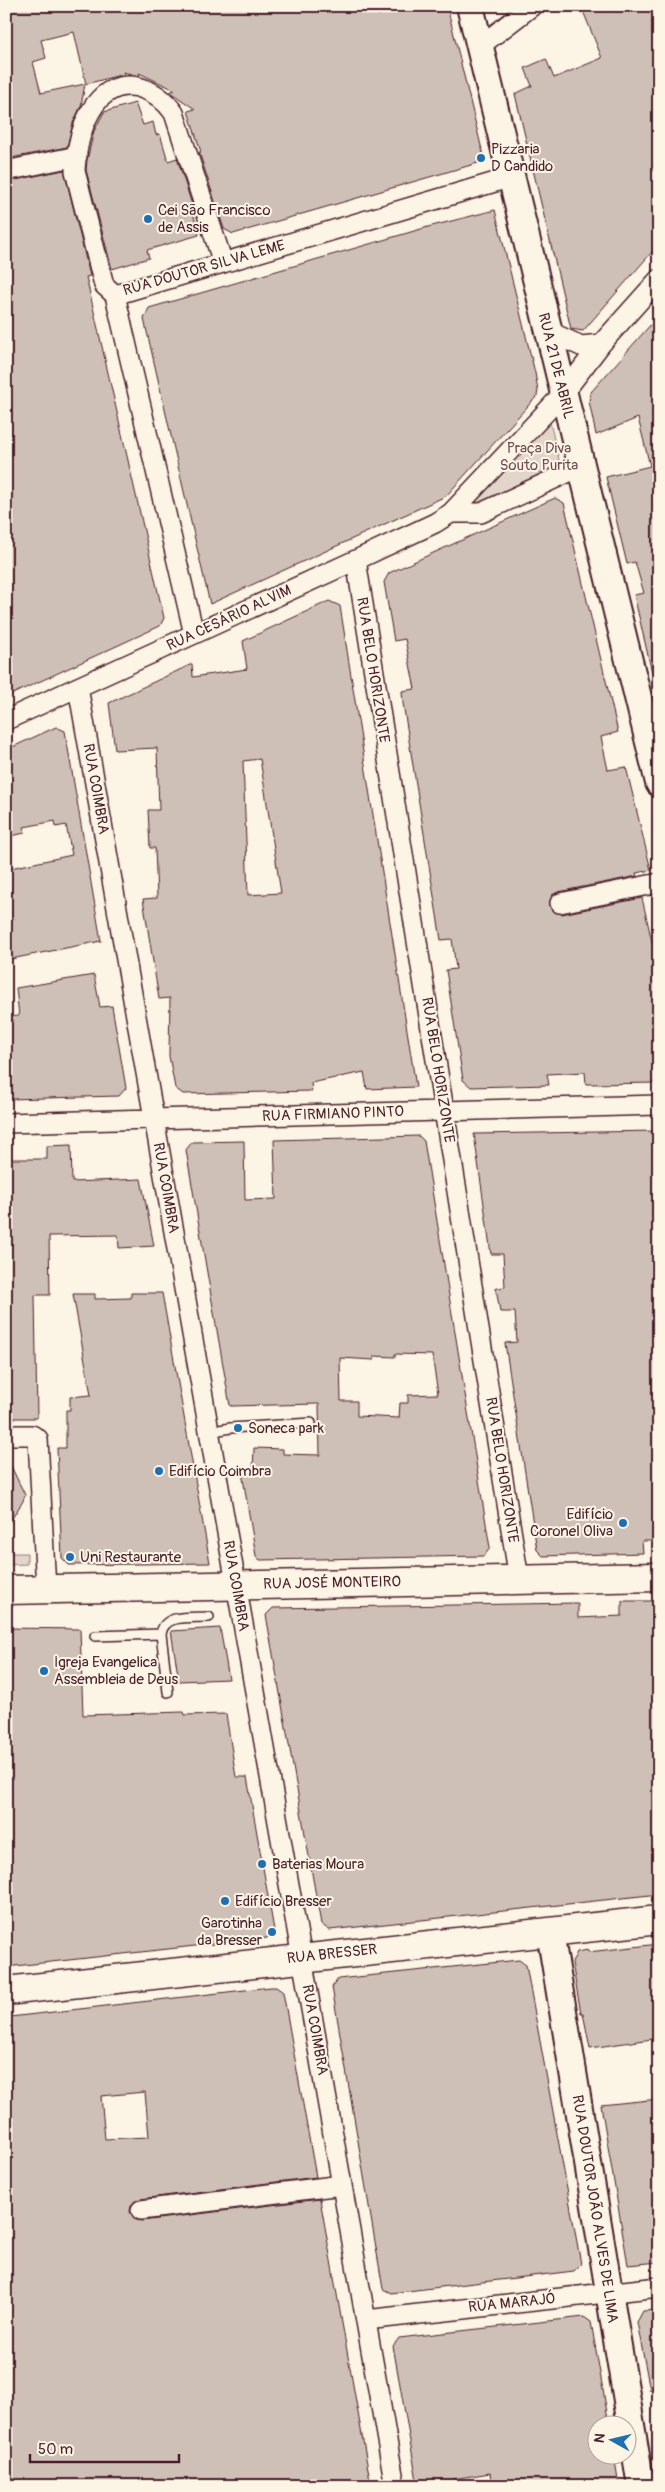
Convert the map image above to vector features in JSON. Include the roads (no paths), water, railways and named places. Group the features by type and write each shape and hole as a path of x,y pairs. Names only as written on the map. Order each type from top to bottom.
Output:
{"main road":[{"name":"RUA JOSÉ MONTEIRO","path":"6,1590 659,1577"},
{"name":"RUA BRESSER","path":"6,1991 659,1920"}],"street":[{"name":"RUA 21 DE ABRIL","path":"470,6 562,394 582,466 659,783"},
{"path":"480,46 532,6"},
{"path":"115,295 104,285 75,171 84,126 97,100 109,90 132,86 149,90 168,104 174,113 223,263"},
{"path":"6,171 77,156"},
{"name":"RUA DOUTOR SILVA LEME","path":"194,634 115,295 512,177"},
{"name":"RUA CESÁRIO ALVIM","path":"6,720 356,560 451,514 562,394 601,344 659,279"},
{"path":"548,331 564,340 581,346 601,344"},
{"name":"RUA CESÁRIO ALVIM","path":"451,514 481,513 582,466"},
{"name":"RUA BELO HORIZONTE","path":"356,560 520,1579"},
{"name":"RUA COIMBRA","path":"78,687 395,2486"},
{"path":"560,903 659,883"},
{"name":"RUA FIRMIANO PINTO","path":"6,1122 659,1105"},
{"path":"6,1435 32,1435 38,1438 46,1589"},
{"name":"RUA DOUTOR JOÃO ALVES DE LIMA","path":"550,1932 641,2486"},
{"path":"140,2210 342,2184"},
{"name":"RUA MARAJÓ","path":"366,2320 659,2287"}],"lane":[{"path":"209,1432 311,1423"},
{"path":"168,1692 161,1634 162,1626 169,1620 208,1617"},
{"path":"94,1636 161,1634"}],"place":[{"name":"Pizzaria D Candido","path":"481,158"},
{"name":"Cei São Francisco de Assis","path":"148,219"},
{"name":"Soneca park","path":"238,1428"},
{"name":"Edifício Coimbra","path":"159,1471"},
{"name":"Edifício Coronel Oliva","path":"623,1523"},
{"name":"Uni Restaurante","path":"70,1557"},
{"name":"Igreja Evangelica Assembleia de Deus","path":"44,1671"},
{"name":"Baterias Moura","path":"262,1864"},
{"name":"Edifício Bresser","path":"225,1901"},
{"name":"Garotinha da Bresser","path":"272,1932"}],"park label":[{"name":"Praça Diva Souto Purita","path":"539,456"}]}
